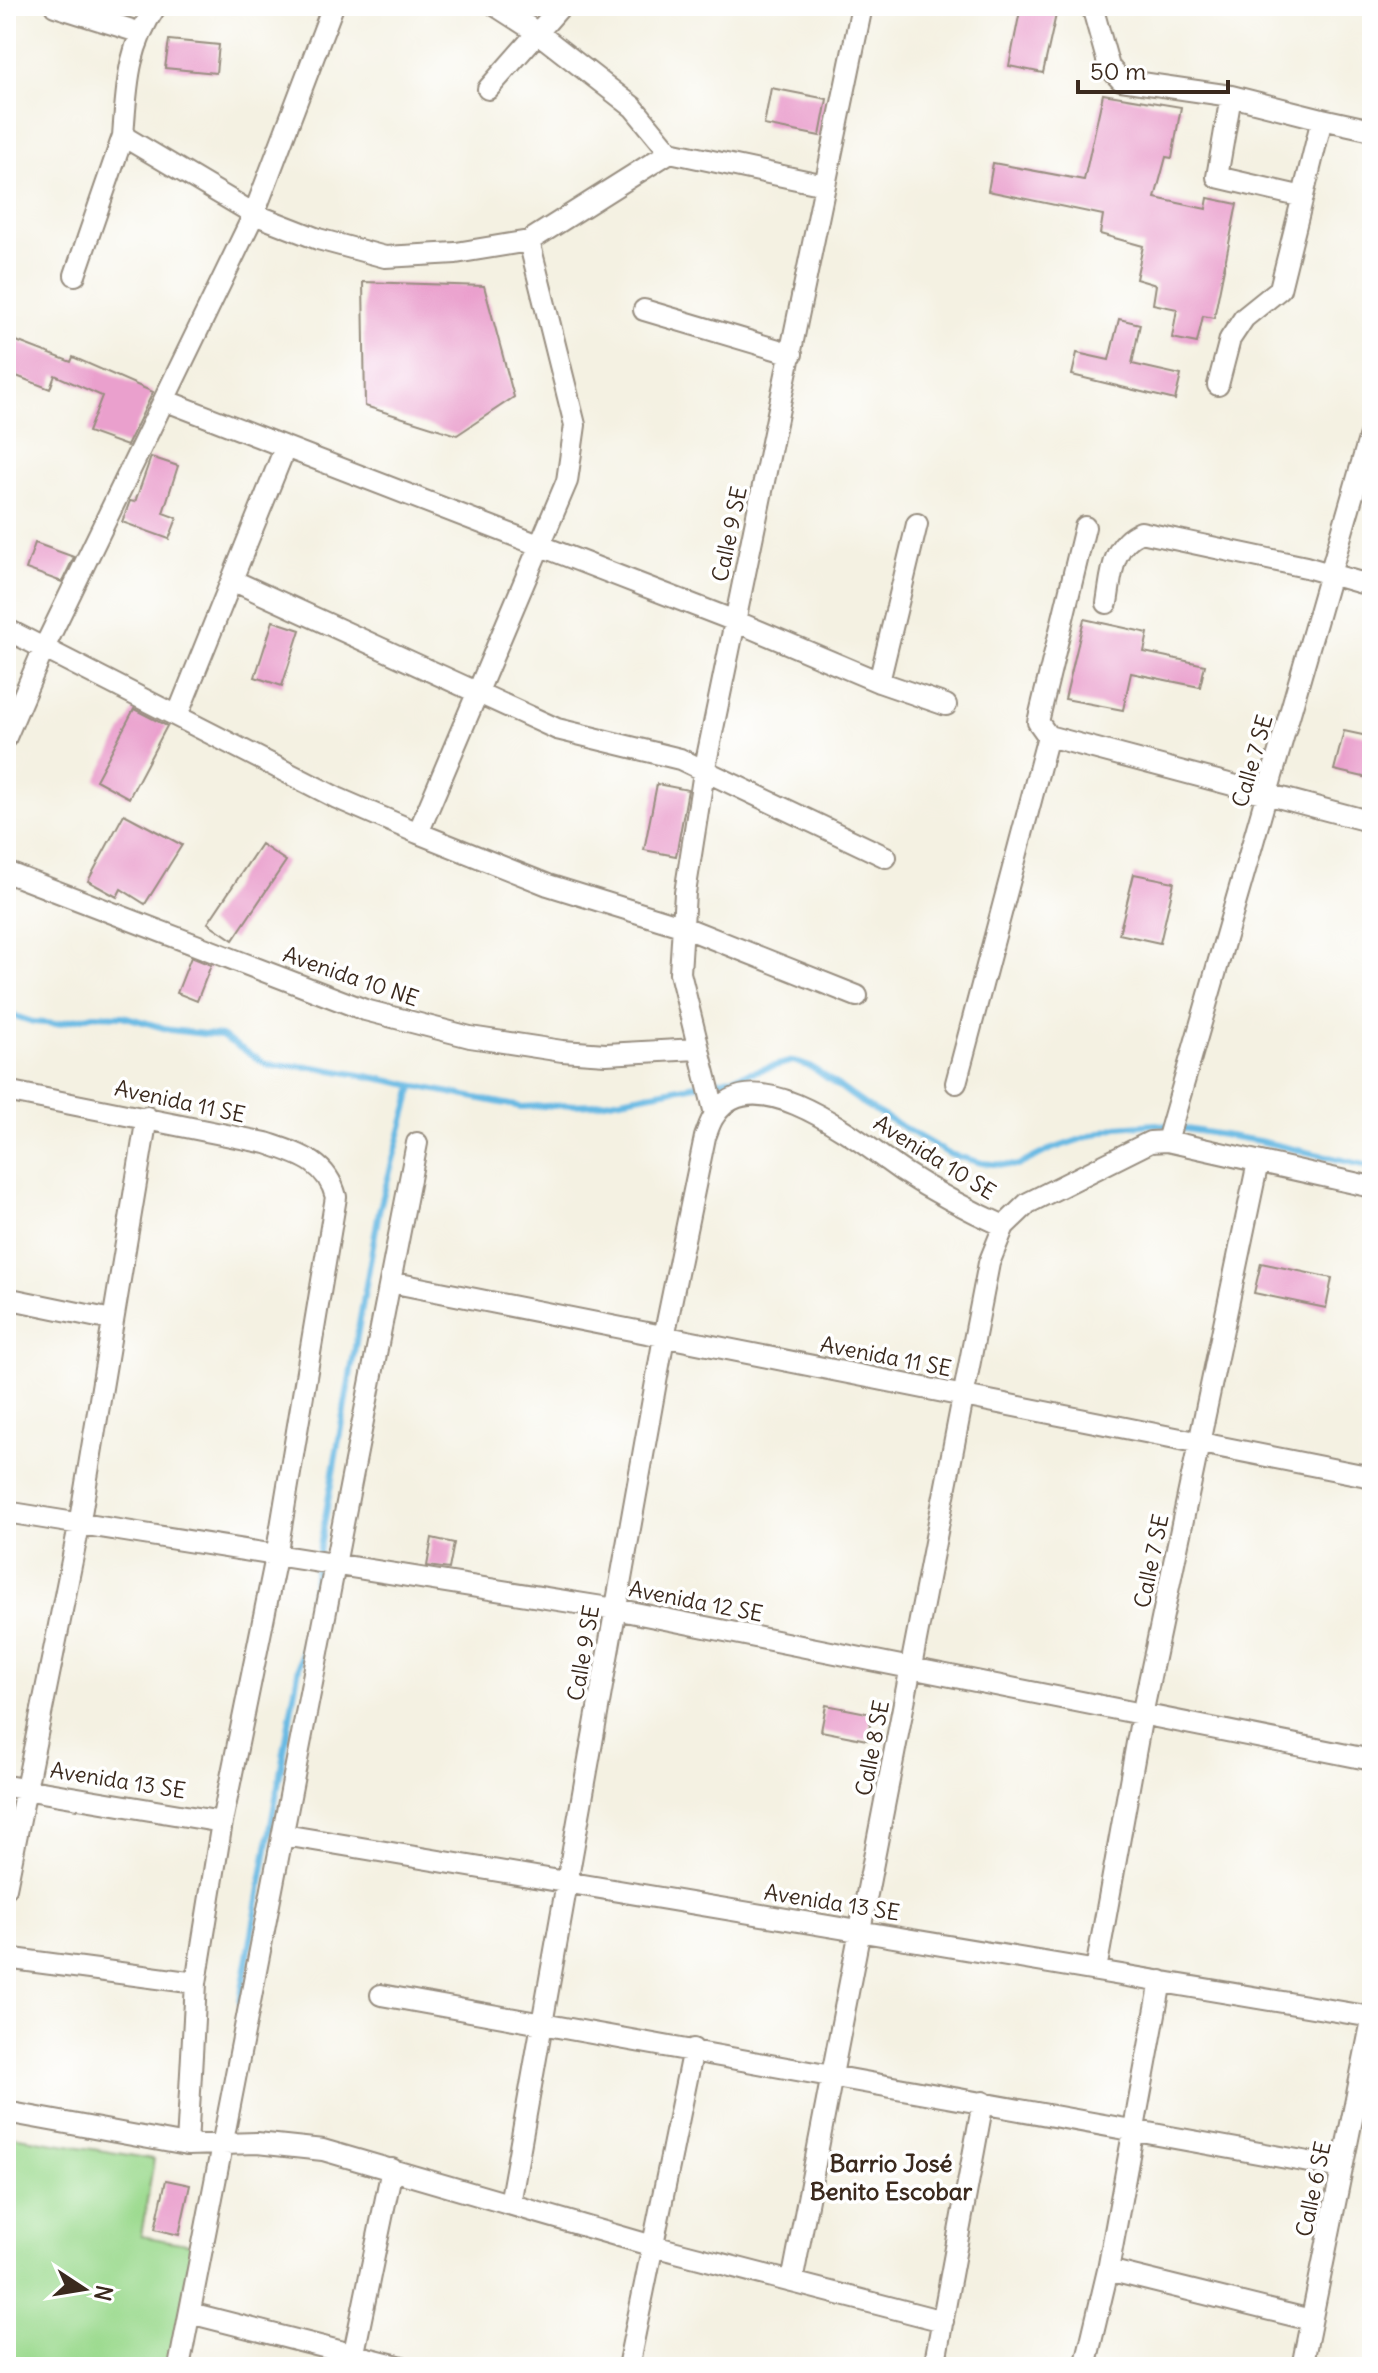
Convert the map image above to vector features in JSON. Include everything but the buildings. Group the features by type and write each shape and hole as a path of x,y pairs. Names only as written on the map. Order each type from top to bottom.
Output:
{"street":[{"path":"55,6 138,32"},
{"path":"75,275 123,136 129,64 138,32 156,6"},
{"path":"6,737 44,648 254,214 333,6"},
{"path":"496,6 538,33 633,107 670,152 825,185"},
{"path":"488,89 561,6"},
{"name":"Calle 9 SE","path":"510,2204 664,1337 713,1106 680,973 681,926 704,772 862,6"},
{"path":"1092,6 1109,67 1121,80 1231,96 1372,130"},
{"path":"1231,96 1217,177 1303,197"},
{"path":"1218,385 1230,339 1244,318 1280,289 1322,119"},
{"path":"123,136 254,214 318,239 385,257 456,253 529,241 670,152"},
{"path":"418,833 567,481 575,425 529,241"},
{"path":"644,310 792,354"},
{"path":"164,400 735,621 879,682 946,705"},
{"name":"Calle 7 SE","path":"1169,1135 1372,428"},
{"path":"177,716 285,448"},
{"path":"879,682 917,524"},
{"path":"1085,527 1038,722 1048,736 1372,822"},
{"path":"1107,603 1116,553 1125,539 1141,532 1372,586"},
{"path":"232,580 557,729 680,759 886,857"},
{"path":"6,629 337,798 418,833 548,885 681,926 857,996"},
{"path":"956,1083 1048,736"},
{"name":"Avenida 10 NE","path":"6,872 350,1005 395,1018 470,1037 562,1051 606,1054 697,1049"},
{"name":"Avenida 11 SE","path":"6,1091 266,1143 306,1158 325,1170 332,1182 334,1217 276,1557"},
{"name":"Avenida 10 SE","path":"713,1106 749,1097 773,1097 800,1105 851,1133 902,1171 961,1207 1004,1226 1028,1203 1085,1172 1169,1135"},
{"path":"6,1888 16,1788 79,1526 147,1117"},
{"path":"1169,1135 1258,1162 1372,1187"},
{"path":"179,2367 284,1835 331,1564 417,1143"},
{"name":"Calle 7 SE","path":"1096,1970 1142,1715 1258,1162"},
{"name":"Calle 8 SE","path":"792,2282 989,1263 1004,1226"},
{"name":"Avenida 11 SE","path":"390,1282 1372,1477"},
{"path":"6,1298 112,1320"},
{"name":"Avenida 12 SE","path":"6,1512 615,1609 1372,1760"},
{"path":"187,2145 196,1983 222,1822 276,1557"},
{"name":"Avenida 13 SE","path":"16,1788 222,1822"},
{"name":"Avenida 13 SE","path":"284,1835 1372,2018"},
{"path":"6,1958 196,1983"},
{"path":"1085,2367 1108,2270 1161,1981"},
{"path":"381,1995 1342,2168"},
{"name":"Calle 6 SE","path":"1302,2367 1372,2018"},
{"path":"628,2367 693,2049"},
{"path":"934,2367 983,2102"},
{"path":"6,2112 187,2145 224,2142 323,2150 653,2246 943,2321"},
{"path":"352,2362 392,2169"},
{"path":"1108,2270 1311,2320"},
{"path":"190,2313 352,2362 402,2367"}],"green space":[{"path":"6,2135 154,2159 141,2236 192,2245 171,2367 6,2367"}],"waterway":[{"path":"6,1013 33,1022 56,1024 94,1015 123,1016 171,1030 221,1036 268,1065 314,1067 521,1107 594,1104 723,1080 793,1061 813,1068 865,1105 949,1154 982,1163 1017,1166 1049,1150 1117,1127 1156,1124 1259,1141 1372,1167"},
{"path":"240,2002 379,1211 413,1087"}],"district":[{"name":"Barrio José Benito Escobar","path":"891,2177"}]}
